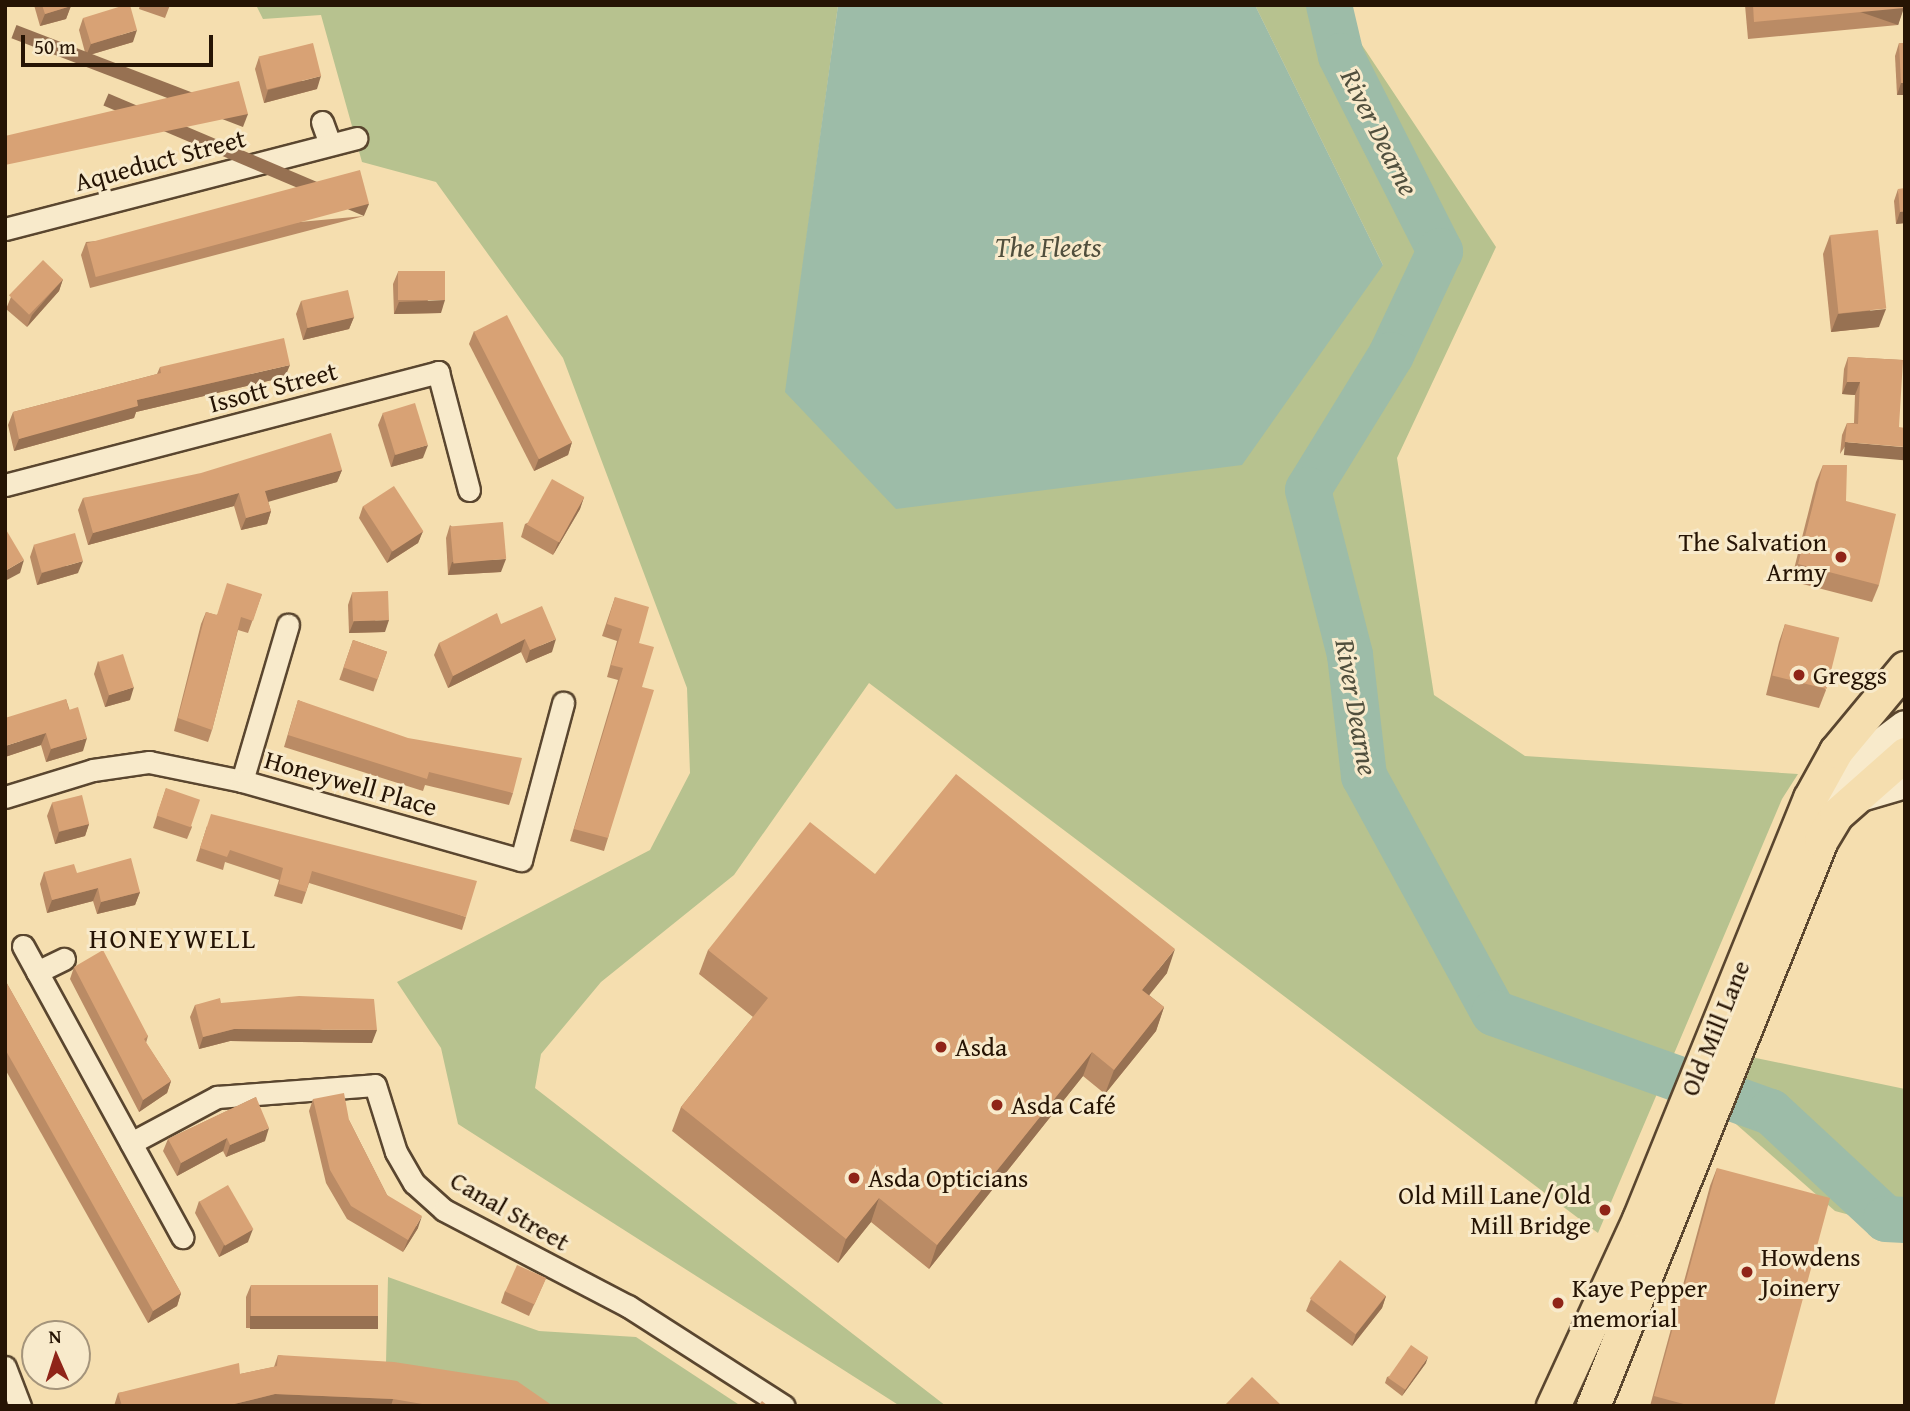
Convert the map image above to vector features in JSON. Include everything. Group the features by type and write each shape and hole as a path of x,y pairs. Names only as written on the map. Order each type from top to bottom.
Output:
{"main road":[{"name":"Old Mill Lane","path":"1593,1406 1810,797 1836,751 1905,668"},
{"name":"Old Mill Lane","path":"1718,1052 1821,840 1854,798 1905,754"},
{"name":"Old Mill Lane","path":"1553,1406 1699,1103"}],"street":[{"path":"322,122 330,144"},
{"name":"Aqueduct Street","path":"5,229 356,138"},
{"name":"Issott Street","path":"5,485 438,372 469,490"},
{"path":"242,781 288,625"},
{"name":"Honeywell Place","path":"5,797 93,769 149,762 242,781 521,860 563,703"},
{"path":"1810,797 1905,726"},
{"path":"1854,798 1905,782"},
{"path":"23,946 182,1237"},
{"path":"37,972 64,959"},
{"name":"Canal Street","path":"131,1143 217,1097 375,1085 396,1152 414,1183 444,1210 628,1306 784,1406"},
{"path":"5,1367 20,1406"}],"green space":[{"path":"256,5 838,5 786,392 1383,265 1255,5 1353,5 1352,30 1496,247 1397,458 1434,695 1525,756 1798,774 1782,799 1598,1233 869,683 734,875 601,982 541,1054 535,1088 946,1406 900,1406 458,1124 441,1048 397,982 650,850 690,773 687,688 563,358 436,182 362,162 321,15 263,19"},
{"path":"1751,1057 1905,1089 1905,1230 1835,1211 1728,1117"},
{"path":"388,1277 539,1331 636,1337 741,1406 552,1406 386,1363"}],"water":[{"name":"The Fleets","path":"838,5 1255,5 1383,265 1242,465 896,509 785,392"}],"building":[{"path":"42,5 71,5 71,6 45,14"},
{"path":"130,5 137,30 91,44 83,18"},
{"path":"1753,5 1904,5 1904,8 1754,22"},
{"path":"313,43 321,76 267,90 259,57"},
{"path":"1899,43 1905,43 1905,83 1901,83"},
{"path":"239,81 248,114 5,165 5,136"},
{"path":"360,170 369,204 96,277 87,243"},
{"path":"1905,188 1905,211 1900,212 1898,189"},
{"path":"1878,230 1886,309 1839,314 1830,235"},
{"path":"43,260 63,279 29,315 9,295"},
{"path":"398,271 445,271 445,300 398,300"},
{"path":"348,290 354,317 308,328 301,301"},
{"path":"507,315 572,442 539,459 474,332"},
{"path":"284,338 290,365 137,400 138,406 19,439 13,412 161,373 160,367"},
{"path":"1848,357 1903,360 1899,427 1905,428 1905,447 1845,442 1847,423 1858,424 1860,382 1847,382"},
{"path":"415,403 428,445 395,455 382,413"},
{"path":"331,433 342,470 265,491 271,511 246,518 239,493 93,533 83,498 201,473"},
{"name":"The Salvation Army","path":"1823,465 1847,465 1846,501 1896,514 1879,585 1798,564"},
{"path":"552,479 584,497 559,542 527,524"},
{"path":"394,486 423,531 392,551 363,506"},
{"path":"503,522 506,559 453,563 450,527"},
{"path":"5,528 24,560 5,571"},
{"path":"75,533 83,561 42,573 34,545"},
{"path":"227,583 262,594 253,621 241,617 212,730 178,718 206,612 217,615"},
{"path":"388,591 389,620 353,621 352,592"},
{"path":"615,597 649,607 639,643 654,647 642,687 654,690 608,838 574,829 623,668 611,665 622,629 607,624"},
{"path":"542,606 556,639 530,650 525,639 453,676 439,643 497,613 501,624"},
{"name":"Greggs","path":"1785,624 1839,638 1827,689 1772,675"},
{"path":"353,640 387,652 378,679 344,667"},
{"path":"123,654 134,687 109,695 98,662"},
{"path":"66,699 69,710 78,707 87,738 51,749 46,733 5,746 5,718"},
{"path":"298,700 408,738 522,758 513,793 429,772 427,779 288,735"},
{"name":"Asda","path":"956,774 1175,949 1142,990 1164,1007 1114,1070 1092,1052 937,1245 879,1198 846,1239 681,1107 768,998 708,950 810,822 875,874"},
{"path":"166,788 200,800 191,827 157,815"},
{"path":"82,795 89,824 59,832 52,802"},
{"path":"211,814 477,881 466,917 312,871 306,892 279,884 283,868 230,850 227,857 200,848"},
{"path":"131,858 140,892 101,902 98,888 52,900 44,872 74,864 77,873"},
{"path":"103,950 148,1036 144,1039 171,1081 143,1100 74,967"},
{"path":"5,980 181,1293 153,1311 5,1049"},
{"path":"299,996 374,999 377,1030 234,1029 203,1037 195,1005 220,998 221,1003"},
{"path":"344,1093 349,1120 387,1195 422,1216 408,1240 351,1206 330,1170 313,1099"},
{"path":"256,1097 269,1128 230,1145 227,1138 181,1163 168,1139"},
{"path":"1717,1168 1830,1198 1774,1406 1691,1406 1654,1396"},
{"path":"228,1185 254,1229 225,1246 199,1202"},
{"path":"1340,1260 1386,1296 1356,1334 1310,1299"},
{"path":"517,1265 546,1278 534,1305 505,1291"},
{"path":"251,1285 378,1285 378,1316 251,1316"},
{"path":"1411,1345 1428,1357 1405,1390 1388,1378"},
{"path":"278,1355 394,1362 517,1381 553,1406 434,1406 393,1399 275,1394 226,1406 122,1406 118,1393 239,1363 240,1374 277,1366"},
{"path":"1252,1377 1282,1406 1224,1406"}],"waterway":[{"name":"River Dearne","path":"1329,5 1341,56 1440,251 1391,355 1308,490 1350,655 1364,776 1494,1013 1771,1112 1886,1219 1905,1220"}],"place":[{"name":"The Salvation Army","path":"1841,557"},
{"name":"Greggs","path":"1799,675"},
{"name":"Asda","path":"941,1047"},
{"name":"Asda Café","path":"997,1105"},
{"name":"Asda Opticians","path":"854,1178"},
{"name":"Old Mill Lane/Old Mill Bridge","path":"1605,1210"},
{"name":"Howdens Joinery","path":"1747,1272"},
{"name":"Kaye Pepper memorial","path":"1558,1303"}],"district":[{"name":"HONEYWELL","path":"173,938"}]}
